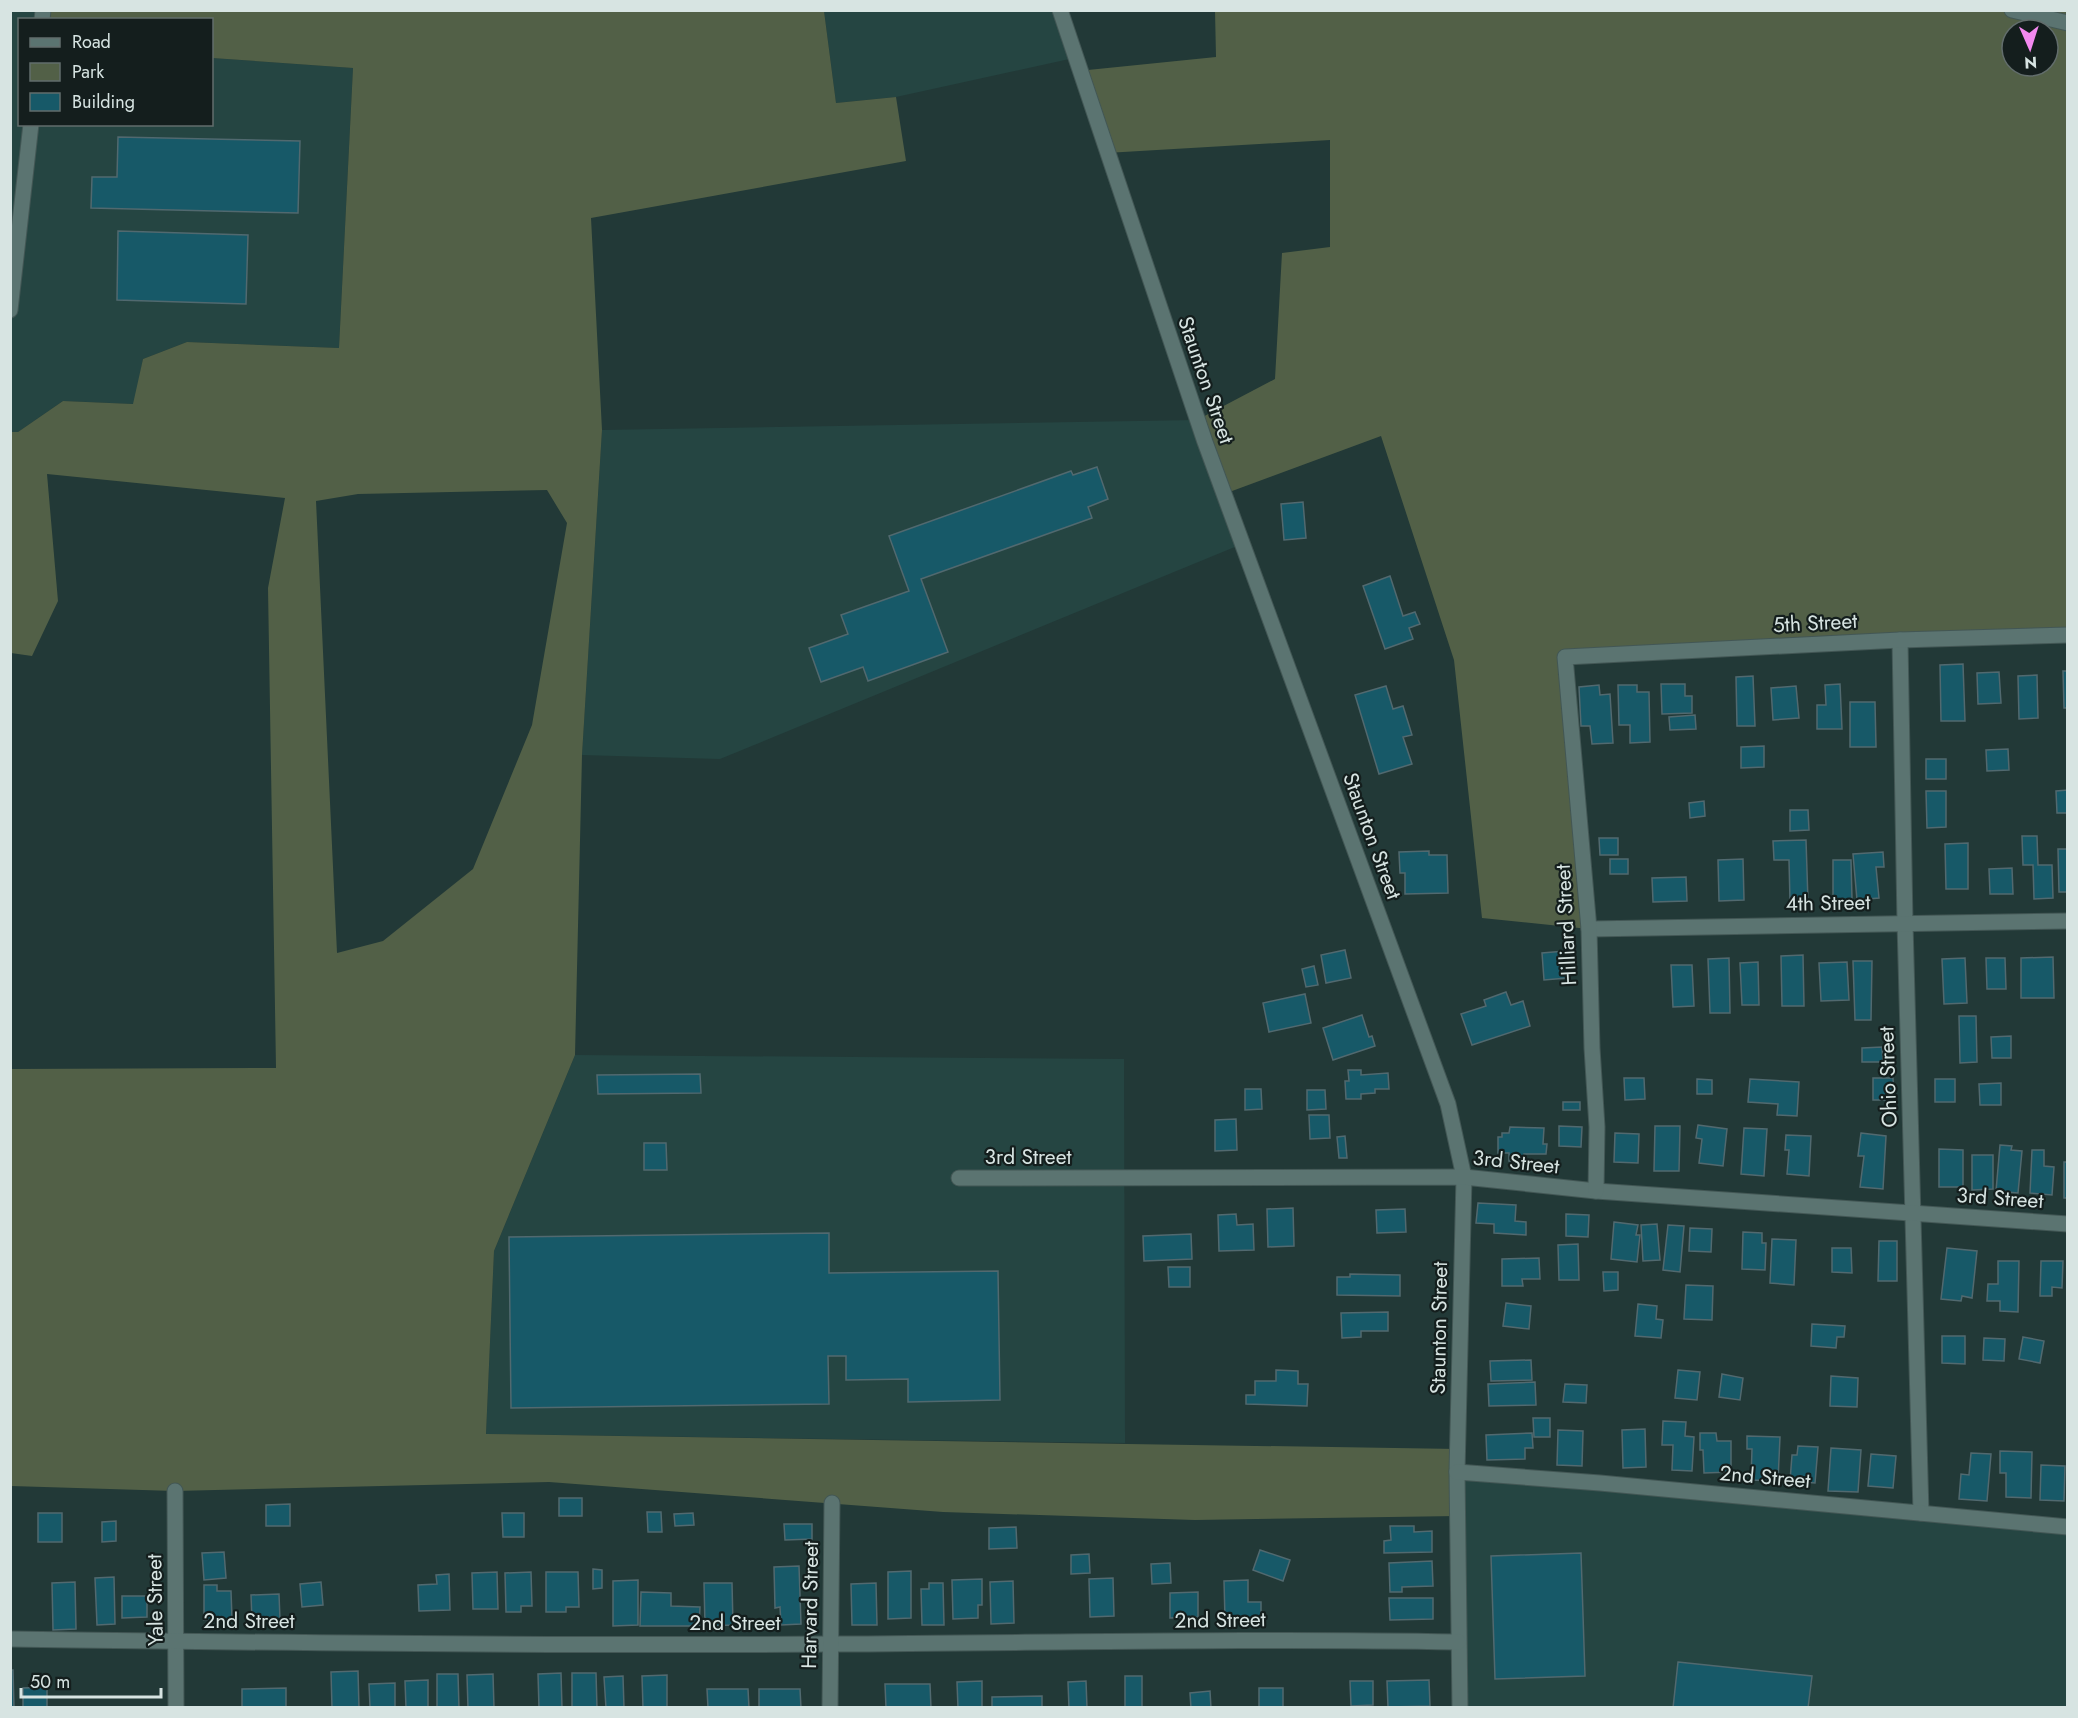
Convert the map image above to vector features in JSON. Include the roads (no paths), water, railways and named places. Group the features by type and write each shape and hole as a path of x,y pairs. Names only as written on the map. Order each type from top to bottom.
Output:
{"street":[{"name":"Staunton Street","path":"1060,10 1204,442 1448,1104 1464,1177 1457,1472 1460,1707"},
{"path":"2012,10 2067,23"},
{"path":"10,310 30,126"},
{"name":"5th Street","path":"1565,657 1900,640 2067,635"},
{"name":"Ohio Street","path":"1900,640 1905,923 1921,1513"},
{"name":"Hilliard Street","path":"1565,657 1589,929 1592,1048 1597,1126 1596,1191"},
{"name":"4th Street","path":"1589,929 2067,921"},
{"name":"3rd Street","path":"959,1178 1464,1177 1596,1191 2067,1224"},
{"name":"2nd Street","path":"1457,1472 1600,1483 2067,1527"},
{"name":"Yale Street","path":"175,1491 176,1707"},
{"name":"Harvard Street","path":"830,1707 832,1503"},
{"name":"2nd Street","path":"10,1639 830,1644 1323,1640 1458,1642"}]}
